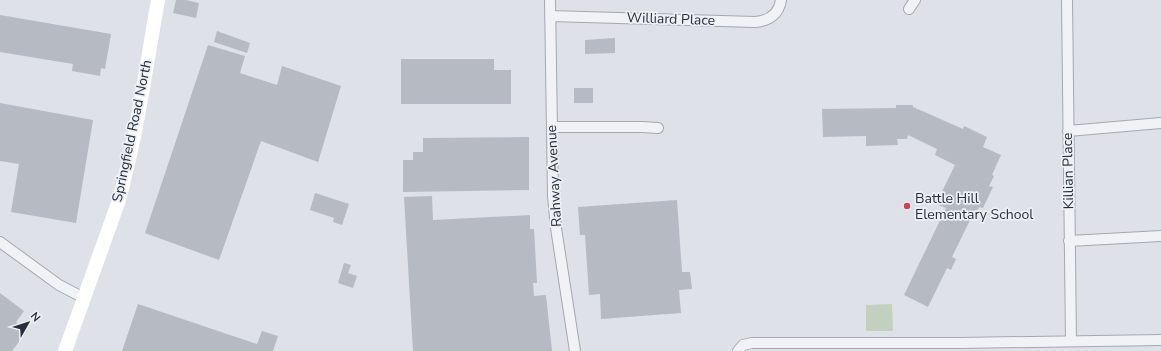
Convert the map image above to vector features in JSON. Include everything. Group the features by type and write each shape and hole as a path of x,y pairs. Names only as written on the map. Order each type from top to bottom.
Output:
{"street":[{"name":"Springfield Road North","path":"64,351 118,203 125,177 137,122 158,0"},
{"name":"Rahway Avenue","path":"550,0 553,196 556,228 575,351"},
{"name":"Williard Place","path":"550,16 755,22 763,21 775,14 781,0"},
{"path":"909,9 915,0"},
{"name":"Killian Place","path":"1067,0 1071,341"},
{"path":"1068,131 1161,123"},
{"path":"552,128 658,128"},
{"path":"1069,241 1161,236"},
{"path":"0,242 59,284 84,298"},
{"path":"738,351 743,345 752,343 849,347 959,347 1071,341 1161,340"}],"green space":[{"path":"892,304 893,331 866,331 866,305"}],"building":[{"path":"176,0 186,0 199,3 196,18 173,13"},
{"path":"0,15 111,34 105,69 101,68 100,76 72,71 73,64 0,52"},
{"path":"217,31 250,43 247,53 214,42"},
{"path":"615,38 615,53 585,54 585,40"},
{"path":"208,45 245,56 240,73 277,85 282,66 341,86 318,162 261,141 219,260 145,233"},
{"path":"401,59 494,59 494,70 511,70 511,104 401,104"},
{"path":"574,88 593,88 593,103 574,103"},
{"path":"0,103 93,120 76,223 11,212 19,164 0,161"},
{"path":"896,105 913,105 913,107 963,129 964,126 987,137 983,147 1001,155 989,186 993,187 983,208 979,207 974,217 972,216 952,257 956,259 951,270 947,268 928,307 904,295 946,208 936,204 955,165 935,155 937,149 908,135 907,139 897,139 898,145 866,146 866,136 823,137 822,109 896,108"},
{"path":"529,137 529,190 403,192 403,160 413,160 413,152 423,152 423,138"},
{"path":"315,193 349,204 342,225 333,222 334,218 310,210"},
{"path":"432,196 433,220 530,215 530,229 534,229 537,283 533,283 534,296 546,295 552,351 413,351 404,197"},
{"path":"677,200 682,272 690,272 692,289 679,290 681,313 601,319 600,294 589,295 585,235 580,235 578,207"},
{"path":"344,263 351,265 348,273 357,276 353,288 338,283"},
{"path":"0,293 24,311 16,322 27,331 12,351 0,351"},
{"path":"138,304 257,344 262,331 278,336 273,351 122,351"}],"place":[{"name":"Battle Hill Elementary School","path":"907,206"}]}
